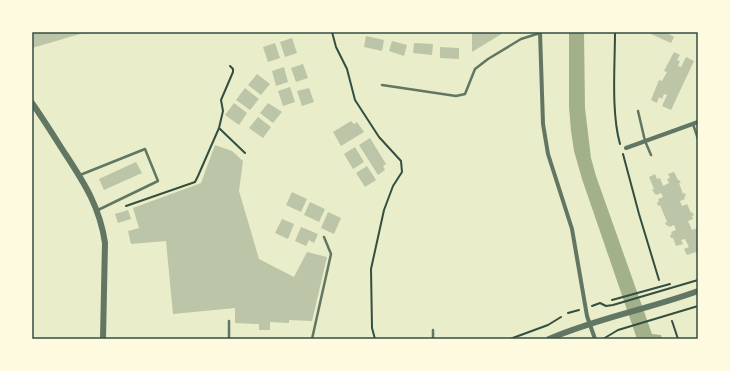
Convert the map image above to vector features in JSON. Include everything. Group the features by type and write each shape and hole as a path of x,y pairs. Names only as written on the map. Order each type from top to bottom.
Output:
{"street":[{"path":"540,33 543,124 548,154 572,229 585,308 595,339"},
{"path":"32,103 79,175 98,210 105,243 103,339"},
{"path":"626,148 698,122"},
{"path":"549,339 613,316 697,293"}],"lane":[{"path":"382,85 456,96 465,94 475,69 488,59 521,39 540,33"},
{"path":"638,111 645,141 651,155"},
{"path":"692,124 698,139"},
{"path":"79,175 145,149 158,180 98,210"},
{"path":"312,339 332,254 324,237"},
{"path":"229,321 229,339"},
{"path":"432,330 434,339"}],"path":[{"path":"332,32 336,47 348,69 355,100 379,137 401,161 402,172 393,186 384,210 371,269 372,328 375,339"},
{"path":"614,32 615,112 617,135 659,280"},
{"path":"121,208 195,182 219,128 223,111 221,100 233,72 233,69 230,66"},
{"path":"219,128 245,153"},
{"path":"600,303 606,306 613,305 698,280"},
{"path":"612,300 670,284"},
{"path":"603,339 618,330 698,306"},
{"path":"510,339 548,325 561,317"},
{"path":"672,321 678,339"}],"shaded area":[{"path":"569,32 584,32 585,108 591,158 596,176 652,334 661,335 662,339 637,339 582,179 574,151 571,131 569,107"}],"building":[{"path":"87,32 32,48 32,33"},
{"path":"472,32 502,32 503,33 472,52"},
{"path":"652,32 670,32 669,34 674,37 671,43 651,34"},
{"path":"366,36 384,40 382,51 364,47"},
{"path":"292,38 297,53 285,57 280,42"},
{"path":"392,41 407,45 404,56 389,51"},
{"path":"275,43 280,58 268,62 263,47"},
{"path":"414,43 433,44 432,55 413,53"},
{"path":"440,47 459,48 459,59 440,58"},
{"path":"674,52 680,55 677,60 680,61 678,66 681,67 686,57 694,61 671,110 662,106 667,95 664,94 662,99 659,97 657,103 651,100 659,80 662,81 667,72 664,71"},
{"path":"303,64 308,78 296,82 291,68"},
{"path":"284,67 288,82 276,86 272,71"},
{"path":"257,74 270,84 261,95 248,85"},
{"path":"290,87 295,102 283,106 278,91"},
{"path":"245,88 259,99 250,110 236,100"},
{"path":"309,88 314,102 302,106 297,91"},
{"path":"234,103 247,113 239,125 225,115"},
{"path":"268,103 282,112 273,123 260,113"},
{"path":"258,117 271,127 263,138 249,128"},
{"path":"351,121 354,124 357,122 364,132 341,146 333,132"},
{"path":"370,138 386,164 383,166 385,170 378,175 359,145"},
{"path":"215,145 232,151 243,161 239,191 259,259 294,277 307,252 327,257 312,321 289,320 289,323 270,322 270,330 259,330 259,324 235,323 235,308 173,314 166,241 131,244 128,231 139,228 133,208 201,183"},
{"path":"355,147 364,162 353,169 344,154"},
{"path":"136,162 142,173 104,190 99,179"},
{"path":"367,166 376,180 365,187 356,173"},
{"path":"674,172 681,183 679,183 683,194 685,193 686,196 684,197 685,199 680,201 682,206 687,204 691,213 692,212 694,215 692,216 693,219 688,221 692,230 698,228 698,253 696,254 696,252 687,255 684,249 689,247 685,239 681,240 683,244 676,246 670,235 672,234 671,232 676,230 674,225 669,227 668,225 667,226 665,223 667,222 660,205 658,206 658,199 663,197 661,193 656,195 652,190 654,189 649,177 655,174 657,179 660,178 663,186 669,183 667,179 670,178 668,174"},
{"path":"292,192 307,199 301,212 286,205"},
{"path":"310,202 325,209 319,222 304,215"},
{"path":"128,210 131,219 118,223 115,214"},
{"path":"328,212 341,218 334,234 321,228"},
{"path":"282,219 294,224 288,239 275,233"},
{"path":"301,227 318,234 314,243 309,240 306,246 295,241"}]}
